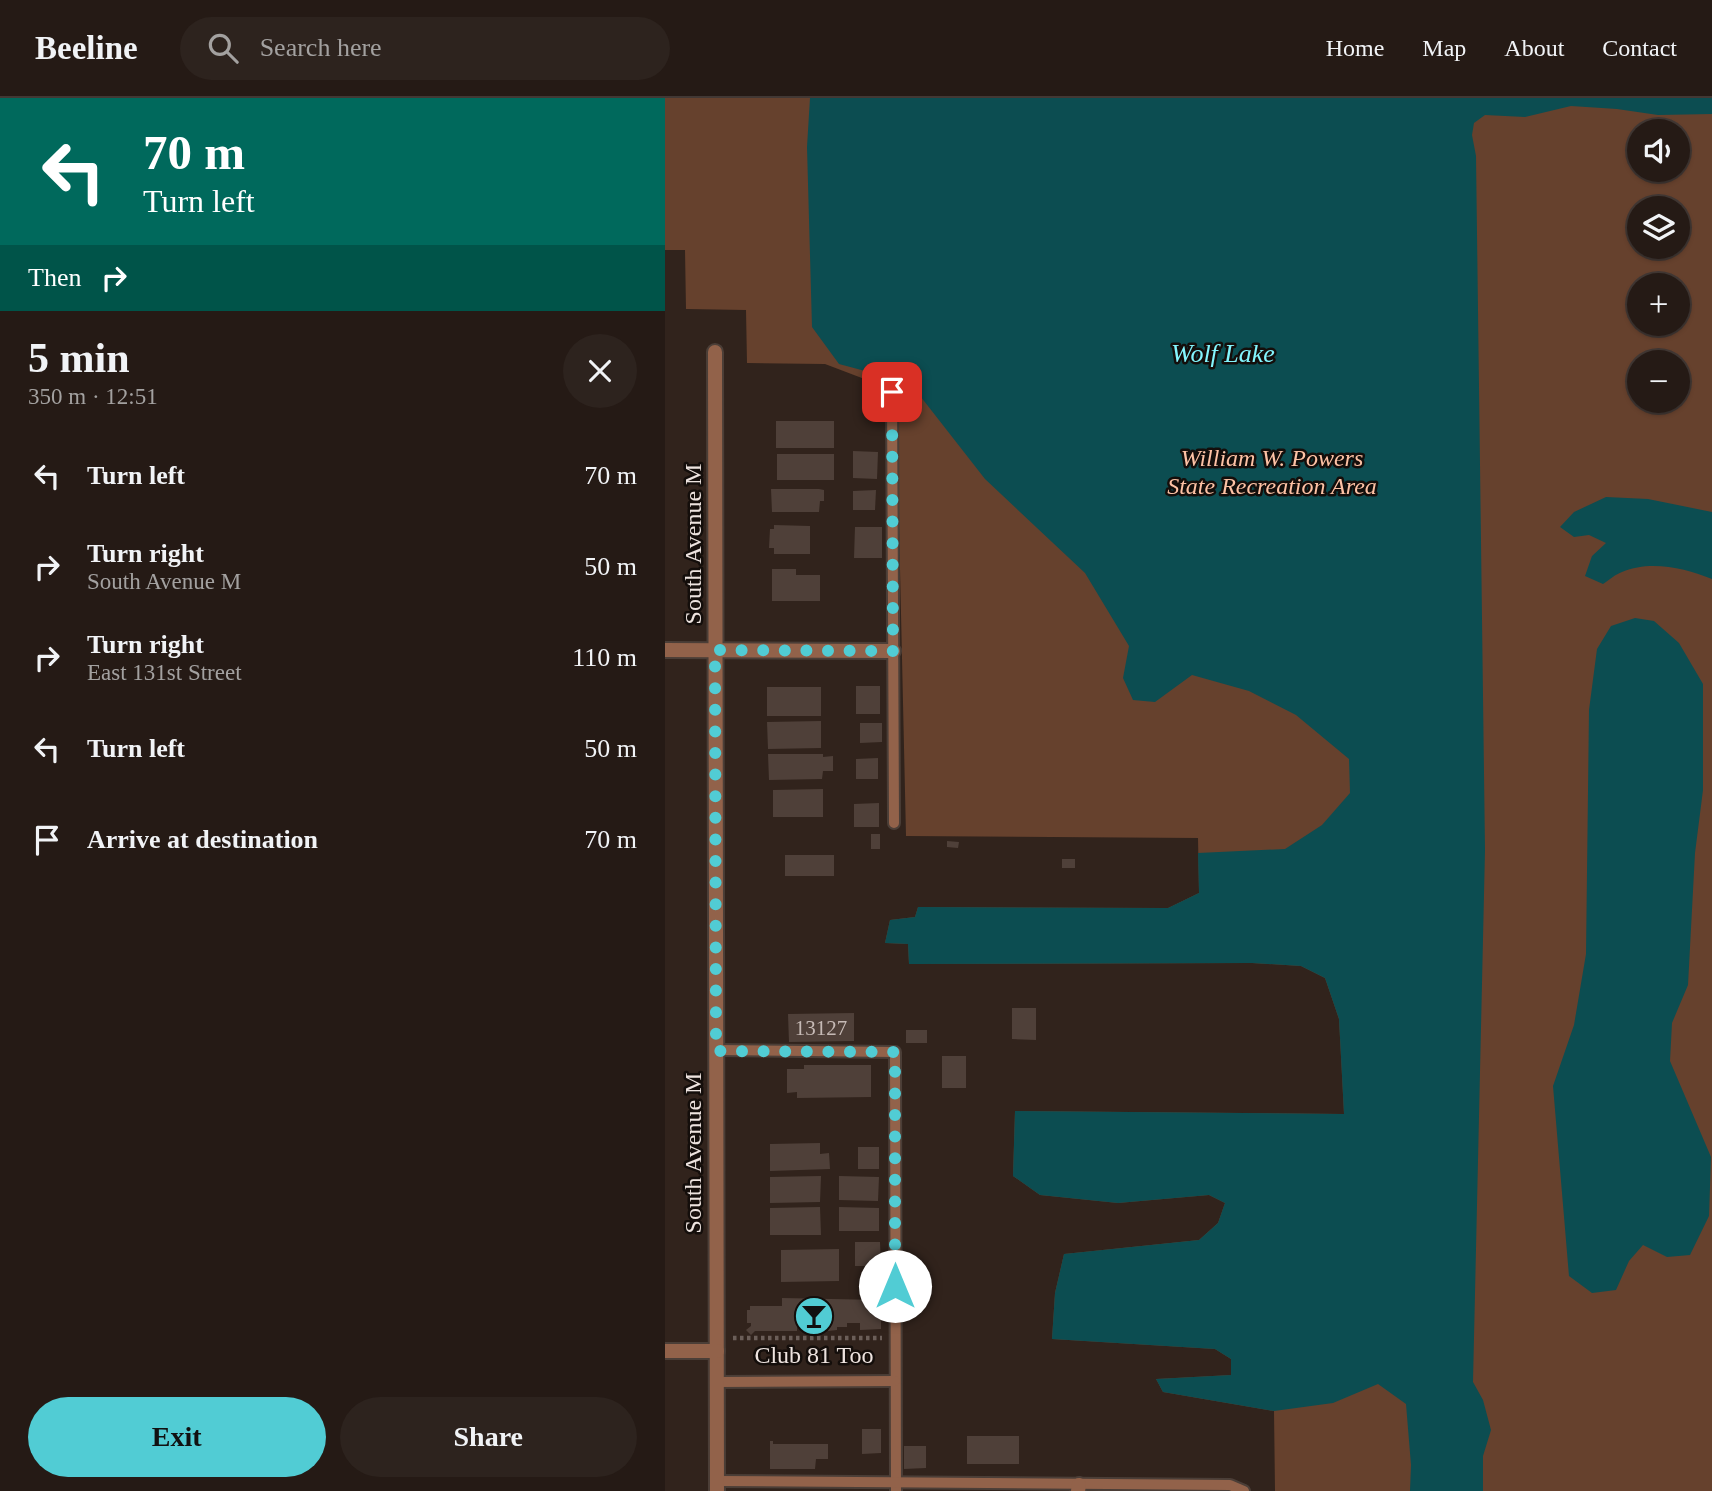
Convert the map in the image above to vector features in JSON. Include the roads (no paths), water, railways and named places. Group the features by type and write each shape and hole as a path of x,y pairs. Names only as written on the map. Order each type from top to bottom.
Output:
{"street":[{"name":"South Avenue M","path":"715,352 717,1486"},
{"path":"665,650 893,651"},
{"path":"665,1350 717,1351"}],"lane":[{"path":"892,392 894,823"},
{"path":"716,1051 895,1052 895,1487"},
{"path":"717,1382 895,1381"},
{"path":"717,1486 1079,1488 1230,1485 1244,1491"}],"water":[{"name":"Wolf Lake","path":"810,98 1712,98 1712,114 1658,115 1571,106 1525,117 1485,115 1474,123 1472,135 1476,156 1485,850 1473,1382 1483,1400 1491,1430 1483,1456 1483,1491 1410,1491 1411,1465 1406,1404 1378,1384 1333,1403 1274,1411 1163,1392 1156,1379 1231,1375 1231,1359 1215,1349 1052,1339 1055,1293 1064,1254 1199,1240 1218,1223 1225,1203 1209,1195 1118,1203 1040,1195 1013,1176 1015,1111 1344,1114 1339,1019 1325,978 1301,966 1252,963 909,964 908,944 885,943 890,920 915,917 918,907 1168,908 1199,893 1198,853 1285,849 1322,825 1350,793 1349,759 1296,715 1249,691 1192,675 1155,702 1133,700 1123,678 1129,646 1085,573 985,479 910,383 839,364 812,327 807,147"},
{"path":"1606,497 1648,499 1712,512 1712,579 1679,569 1656,566 1633,568 1603,584 1585,576 1592,556 1606,543 1589,535 1574,537 1560,527 1574,512"},
{"path":"1635,618 1654,621 1679,643 1703,684 1703,790 1695,853 1688,985 1672,1023 1670,1061 1711,1157 1709,1216 1690,1255 1667,1257 1643,1245 1629,1261 1616,1290 1592,1293 1569,1276 1553,1086 1574,1025 1586,954 1589,710 1597,649 1611,626"}],"place":[{"name":"Club 81 Too","path":"814,1316"}],"park label":[{"name":"William W. Powers State Recreation Area","path":"1272,472"}]}
